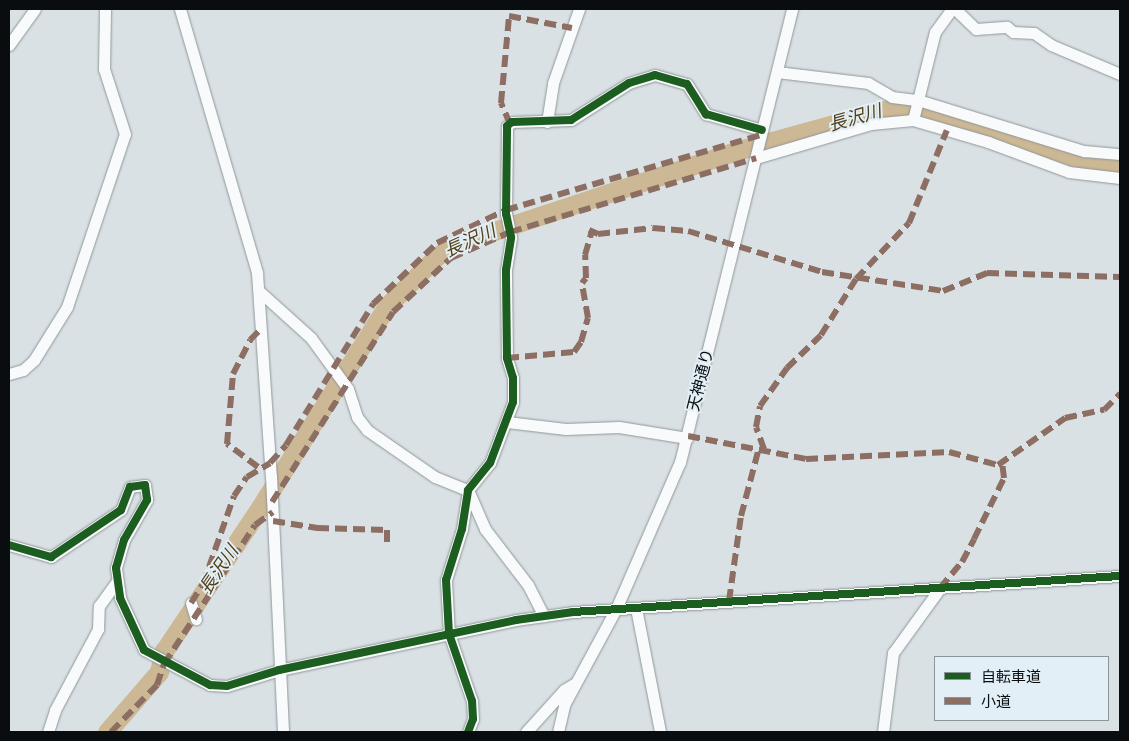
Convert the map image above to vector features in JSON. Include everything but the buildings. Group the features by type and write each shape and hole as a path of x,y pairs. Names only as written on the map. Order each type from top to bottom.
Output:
{"street":[{"path":"9,45 35,9"},
{"path":"9,374 23,370 34,360 67,307 125,134 104,69 105,9"},
{"path":"180,9 250,244 259,290 271,476 283,732"},
{"path":"547,122 553,83 579,9"},
{"name":"天神通り","path":"558,732 564,704 616,609 664,506 687,438 792,9"},
{"path":"913,120 935,32 954,9 976,29 1007,27 1013,32 1034,33 1051,45 1120,74"},
{"path":"777,72 868,83 892,97 918,101 1084,151 1120,154"},
{"path":"468,732 473,719 472,701 449,634 445,601 448,565 462,529 468,490 490,463 513,402 513,378 506,358 506,270 510,231 506,214 507,126 512,122 571,120 629,83 655,75 686,84 706,114 762,133"},
{"path":"756,158 871,124 913,120 988,142 1069,172 1120,178"},
{"path":"259,290 289,314 336,372 345,386 357,417 367,430 435,477 468,490 485,529 528,585 544,616"},
{"path":"507,422 566,429 619,427 687,438"},
{"path":"9,545 51,557 121,510 130,487 145,485 147,500 124,540 116,583 99,606 98,629 55,710 48,732"},
{"path":"116,583 144,650 159,661 210,685 227,686 279,670 544,616 616,609 1120,576"},
{"path":"883,732 893,653 940,588"},
{"path":"191,603 196,619"},
{"path":"636,608 660,732"},
{"path":"526,732 564,690 575,684"}],"waterway":[{"name":"長沢川","path":"107,732 159,672 164,651 261,506 387,306 437,256 464,241 736,151 896,107 928,112 1094,163 1120,164"}],"marked path":[{"path":"510,124 501,103 509,16 572,28"},
{"path":"764,449 756,427 760,406 787,368 821,335 856,279 909,223 947,130"},
{"path":"191,603 203,584 234,496 247,477 270,463 286,445 373,304 437,243 506,210 761,135"},
{"path":"272,502 393,312 451,258 510,232 756,158"},
{"path":"589,230 598,234 653,228 688,231 822,272 943,291 987,273 1120,277"},
{"path":"507,358 574,352 581,342 588,318 582,283 586,278 585,255 592,231"},
{"path":"258,467 227,444 233,374 250,340 262,328"},
{"path":"688,436 806,459 949,452 998,465 1065,418 1104,410 1120,394"},
{"path":"729,601 741,516 759,448"},
{"path":"940,588 962,562 974,539 1004,478 1002,462"},
{"path":"111,732 157,685 164,664 255,525 273,512"},
{"path":"273,521 317,528 387,530 387,543"}],"cycle path":[{"path":"468,732 473,719 472,701 449,634 446,580 462,529 468,490 490,463 513,402 513,378 507,358 506,270 511,237 506,214 507,126 512,122 571,120 629,83 655,75 687,84 706,114 762,130"},
{"path":"9,545 51,557 121,510 130,487 145,485 147,500 124,540 116,568 120,598 144,650 210,685 227,686 279,670 516,620 573,612 1120,576"}]}
